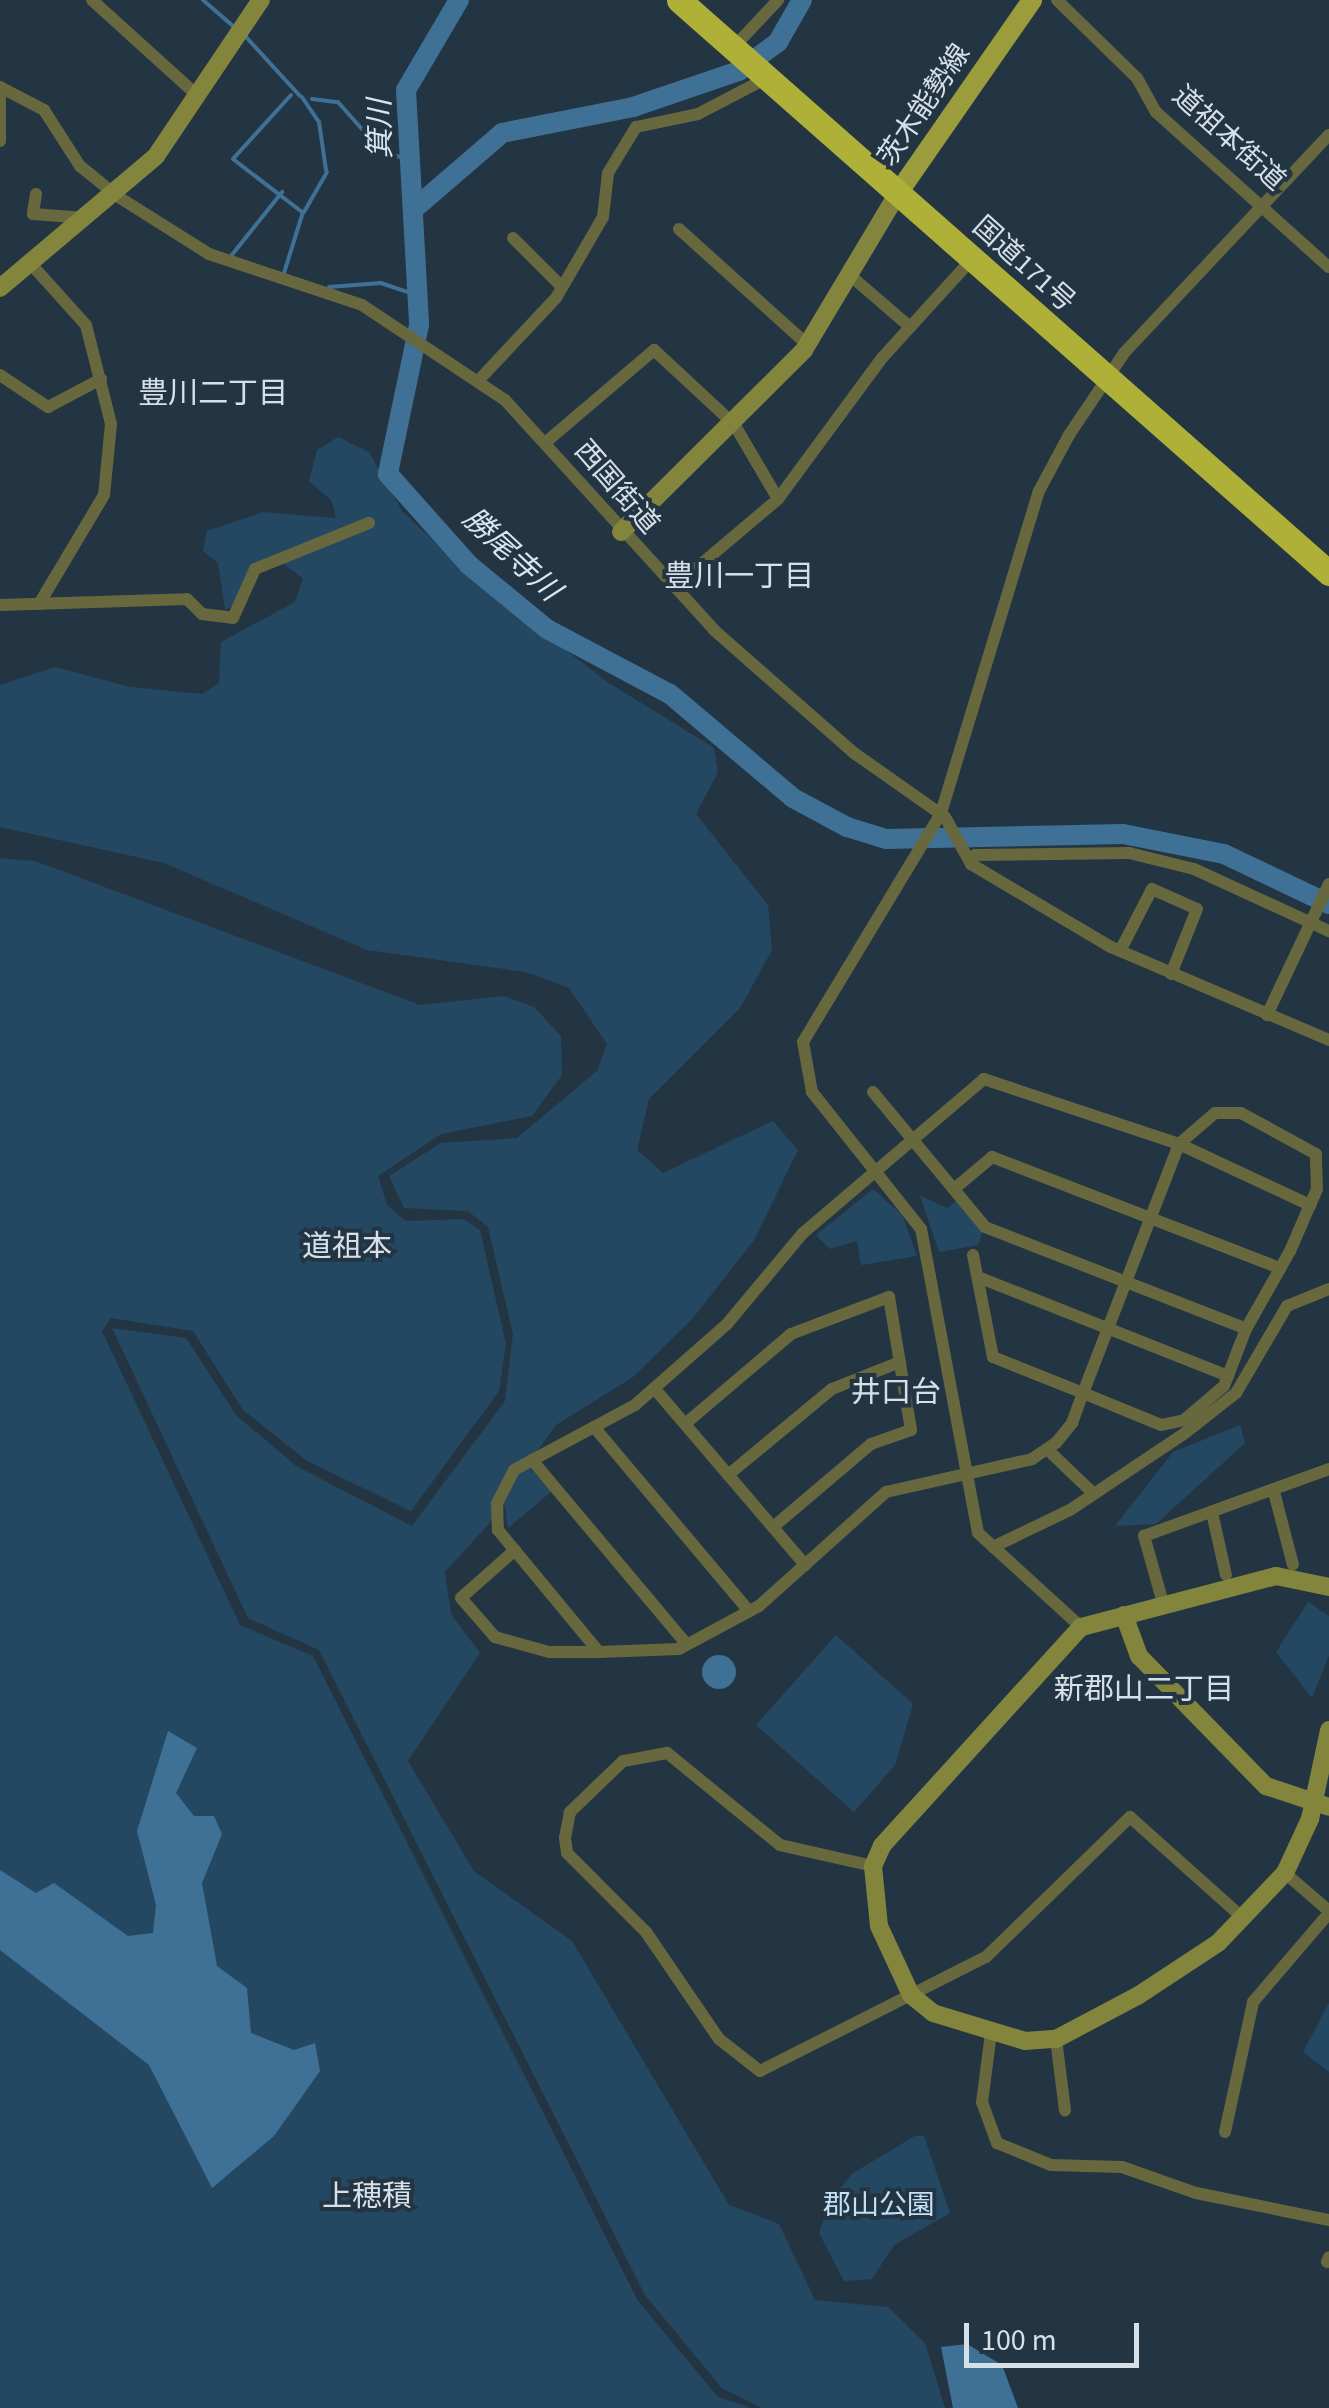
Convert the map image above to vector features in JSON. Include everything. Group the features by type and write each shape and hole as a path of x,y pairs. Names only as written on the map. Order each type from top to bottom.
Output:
{"highway":[{"name":"国道171号","path":"680,0 1329,572"}],"main road":[{"name":"茨木能勢線","path":"898,193 1032,0"}],"street":[{"path":"92,0 198,96"},
{"path":"0,288 118,196 198,96 261,0"},
{"path":"733,48 778,0"},
{"name":"道祖本街道","path":"1057,0 1137,78 1156,112 1262,200 1329,268"},
{"path":"478,381 562,287 603,218 608,173 636,127 698,114 767,78"},
{"path":"0,87 0,141"},
{"name":"西国街道","path":"0,87 44,110 80,166 118,196 209,254 346,298 446,357 478,381 546,442 674,588 854,753 942,819"},
{"path":"1081,1626 978,1533 962,1472 932,1265 902,1196 812,1092 803,1042 909,861 942,819 1040,491 1106,378 1262,200 1329,135"},
{"path":"621,532 734,424 808,345 852,277 898,193"},
{"path":"36,194 33,214 86,218"},
{"path":"679,230 808,345"},
{"path":"513,238 562,287"},
{"path":"674,588 778,498 910,328 973,258"},
{"path":"32,264 75,305 101,379 110,477 38,604"},
{"path":"852,277 910,328"},
{"path":"546,442 654,350 734,424 778,498"},
{"path":"0,375 48,407 101,379"},
{"path":"0,605 187,599 202,614 234,618 255,569 369,523"},
{"path":"942,819 966,860 1120,951 1329,1040"},
{"path":"966,860 975,855 1116,851 1194,869 1329,932"},
{"path":"1267,1015 1307,923 1329,884"},
{"path":"1120,951 1152,889 1198,909 1171,974"},
{"path":"598,1652 498,1530 496,1504 514,1470 594,1427 654,1388 878,1169 984,1080 1179,1144 1310,1205"},
{"path":"873,1092 986,1227 1246,1330"},
{"path":"515,1550 461,1598 495,1638 548,1652 687,1645 749,1611 886,1492 1047,1449 1084,1393 1179,1144 1216,1113 1241,1113 1302,1140 1316,1154 1310,1205 1246,1330 1228,1376 1184,1420 1161,1424 1084,1393 993,1357 973,1255"},
{"path":"954,1189 992,1158 1280,1268"},
{"path":"978,1277 1228,1376"},
{"path":"993,1546 1094,1494 1236,1393 1287,1306 1329,1289"},
{"path":"685,1424 791,1334 860,1302 889,1297 911,1430 871,1444 772,1528"},
{"path":"728,1475 832,1390 900,1362"},
{"path":"654,1388 804,1565"},
{"path":"594,1427 749,1611"},
{"path":"1047,1449 1094,1494"},
{"path":"532,1460 687,1645"},
{"path":"1163,1603 1144,1536 1213,1517 1329,1468"},
{"path":"1274,1492 1293,1565"},
{"path":"1213,1517 1226,1575"},
{"path":"1329,1587 1276,1576 1081,1626 893,1830 873,1866 879,1926 911,1995 990,2033 1056,2038 1139,1995 1244,1919 1285,1873 1321,1805 1329,1730"},
{"path":"1124,1614 1139,1656 1266,1786 1321,1805"},
{"path":"873,1866 780,1845 666,1752 623,1760 570,1812 564,1838 567,1853 646,1932 744,2064 772,2067 1007,1940 1130,1817 1244,1919"},
{"path":"1225,2132 1253,2002 1329,1912 1285,1873"},
{"path":"990,2033 982,2102 997,2143 1051,2164 1122,2166 1329,2220"},
{"path":"1056,2038 1065,2110"}],"green space":[{"path":"338,437 369,452 402,511 474,579 606,681 714,748 718,772 696,814 768,905 772,950 740,1008 649,1099 637,1150 663,1173 773,1121 798,1150 754,1240 693,1318 633,1377 556,1425 527,1465 552,1491 508,1528 505,1506 445,1572 451,1614 480,1653 408,1761 474,1871 572,1941 729,2205 779,2224 815,2300 888,2307 925,2343 945,2408 762,2408 722,2388 645,2295 319,1650 248,1618 112,1328 186,1338 236,1415 296,1466 412,1526 505,1401 513,1334 488,1227 468,1211 404,1208 389,1176 441,1143 517,1138 597,1071 607,1044 569,988 526,972 367,950 164,863 0,827 0,685 55,667 130,687 202,694 219,683 221,642 295,602 303,578 272,556 255,564 248,598 225,610 218,563 203,551 207,531 263,512 336,518 332,501 309,481 317,450"},
{"path":"0,858 35,861 420,1005 504,996 534,1007 561,1036 562,1075 532,1116 441,1134 378,1176 387,1205 406,1221 463,1219 480,1230 506,1344 499,1391 411,1511 307,1461 243,1410 193,1331 111,1318 102,1331 240,1625 313,1656 638,2301 718,2397 751,2408 0,2408"},
{"path":"873,1189 902,1215 917,1256 861,1265 857,1241 830,1249 816,1235"},
{"path":"920,1196 948,1208 957,1200 983,1230 978,1245 939,1252"},
{"path":"1240,1425 1245,1443 1156,1524 1115,1526 1173,1452"},
{"path":"1308,1602 1329,1616 1329,1655 1312,1698 1276,1652"},
{"path":"836,1635 913,1704 895,1765 854,1812 756,1725"},
{"path":"1329,2003 1329,2072 1303,2052"},
{"name":"郡山公園","path":"915,2136 924,2136 950,2213 894,2245 872,2279 844,2281 819,2233 830,2200 853,2173"}],"shaded area":[{"path":"719,1655 731,1660 736,1672 731,1684 719,1689 707,1684 702,1672 707,1660"},
{"path":"168,1731 197,1748 176,1793 194,1816 214,1816 222,1834 202,1883 217,1966 247,1988 251,2033 294,2050 315,2043 320,2071 274,2136 212,2188 149,2065 0,1950 0,1870 36,1893 54,1883 128,1936 153,1933 156,1905 137,1831"},
{"path":"967,2344 1002,2365 1018,2408 953,2408 941,2347"}],"waterway":[{"path":"203,0 233,26"},
{"name":"箕川","path":"459,0 406,90 419,325 388,474 469,565 547,629 670,694 793,798 847,827 886,839 1123,834 1224,854 1329,904"},
{"name":"勝尾寺川","path":"414,209 502,133 633,107 739,71 778,42 802,0"},
{"path":"246,37 300,96"},
{"path":"291,95 233,159 302,212"},
{"path":"302,97 319,122 326,170"},
{"name":"箕川","path":"312,99 338,102 383,153 409,159"},
{"path":"304,212 327,172"},
{"path":"231,256 282,192"},
{"path":"284,273 303,212"},
{"path":"329,287 381,283 415,295"}],"district":[{"name":"豊川二丁目","path":"213,394"},
{"name":"豊川一丁目","path":"739,577"},
{"name":"道祖本","path":"347,1247"},
{"name":"井口台","path":"896,1393"},
{"name":"新郡山二丁目","path":"1144,1690"},
{"name":"上穂積","path":"367,2197"}]}
